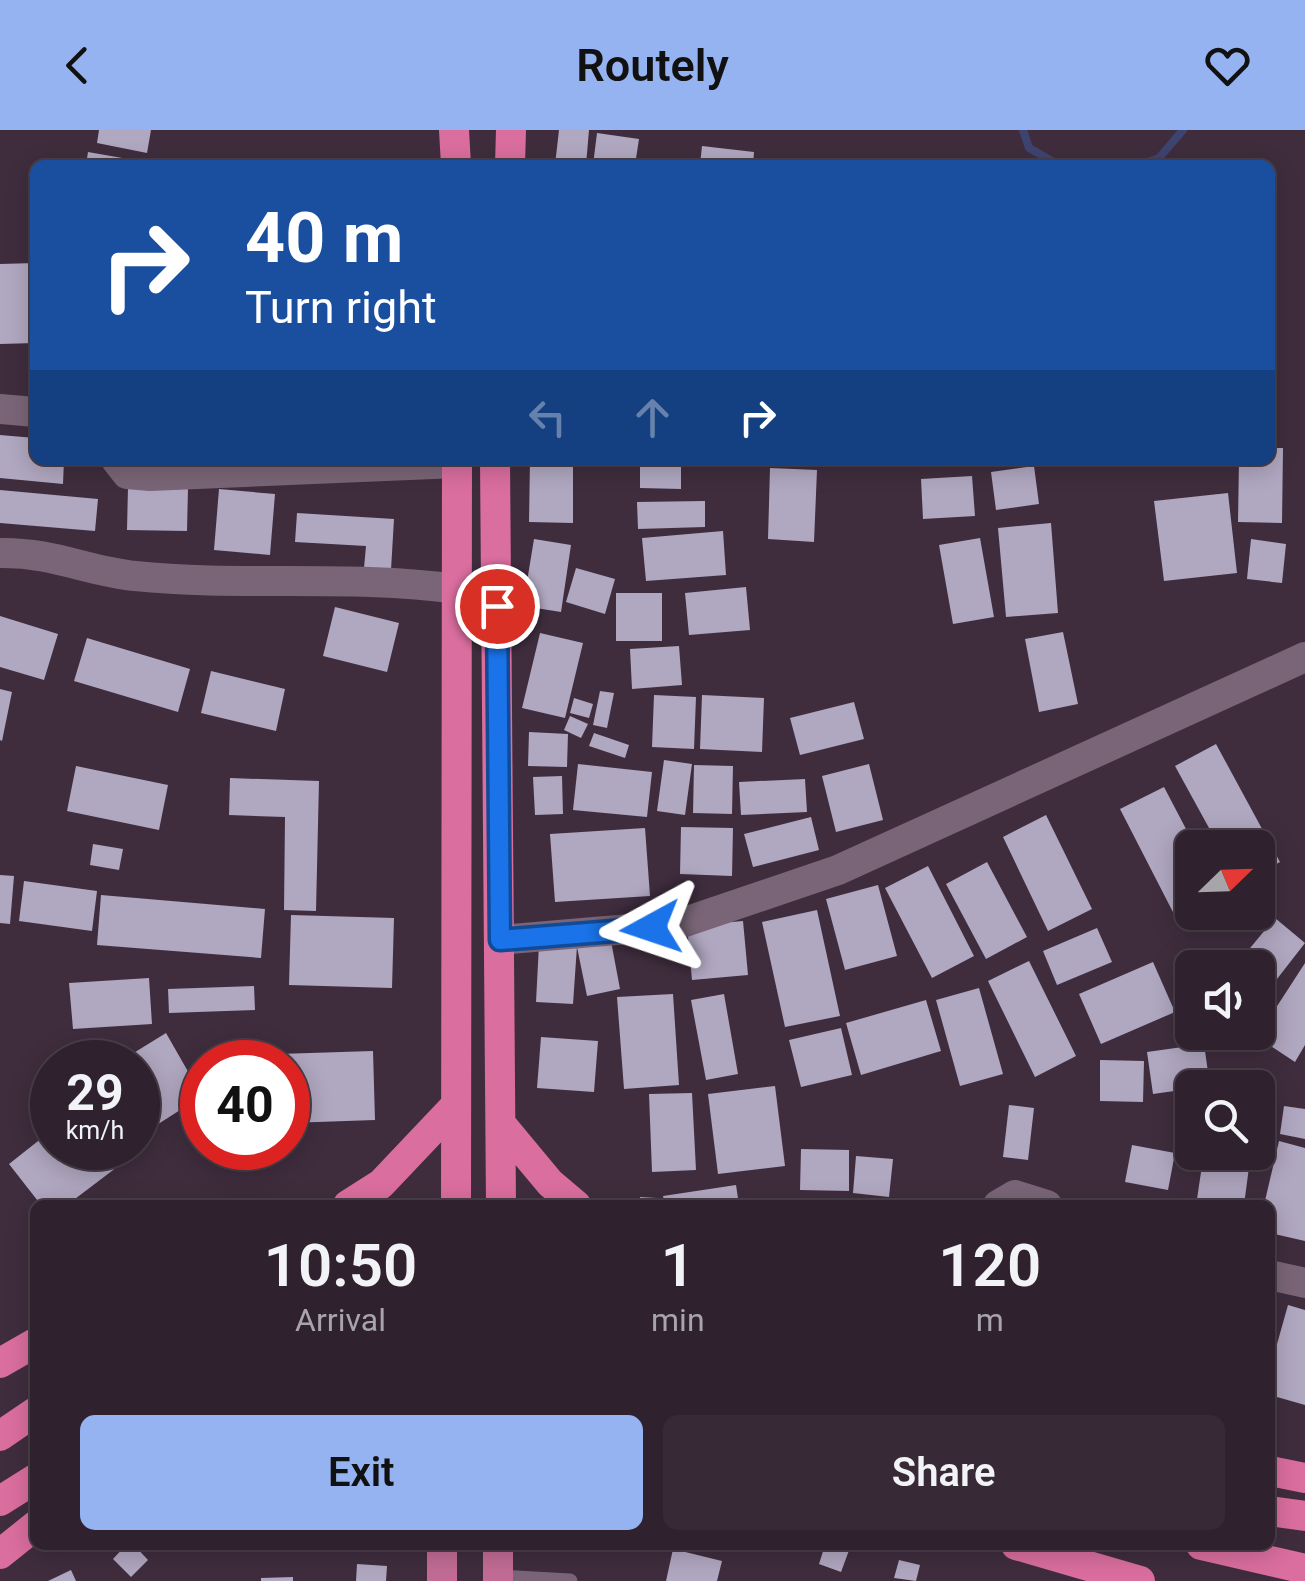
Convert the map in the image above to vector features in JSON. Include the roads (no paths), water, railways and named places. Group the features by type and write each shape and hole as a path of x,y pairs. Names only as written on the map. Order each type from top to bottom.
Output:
{"highway":[{"path":"454,130 456,160"},
{"path":"510,160 511,130"},
{"path":"456,1200 457,465"},
{"path":"495,465 500,1200"},
{"path":"356,1200 380,1184 454,1107"},
{"path":"500,1124 550,1183 570,1200"},
{"path":"0,1362 30,1346"},
{"path":"0,1436 30,1415"},
{"path":"1275,1472 1305,1478"},
{"path":"0,1500 30,1482"},
{"path":"1275,1511 1305,1516"},
{"path":"0,1554 30,1530"},
{"path":"1033,1550 1140,1581"},
{"path":"1223,1550 1305,1569"}],"main road":[{"path":"442,1550 442,1581"},
{"path":"498,1550 498,1579"}],"street":[{"path":"0,409 30,412"},
{"path":"120,465 127,474 150,476 375,465"},
{"path":"0,554 38,552 134,576 410,582 456,589"},
{"path":"500,940 663,927 754,900 838,870 1016,792 1305,657"},
{"path":"1006,1200 1015,1195 1031,1200"},
{"path":"1275,1277 1305,1282"}],"lane":[{"path":"498,1579 570,1581"}],"waterway":[{"path":"1023,130 1029,148 1050,160"},
{"path":"1153,160 1183,130"}]}
